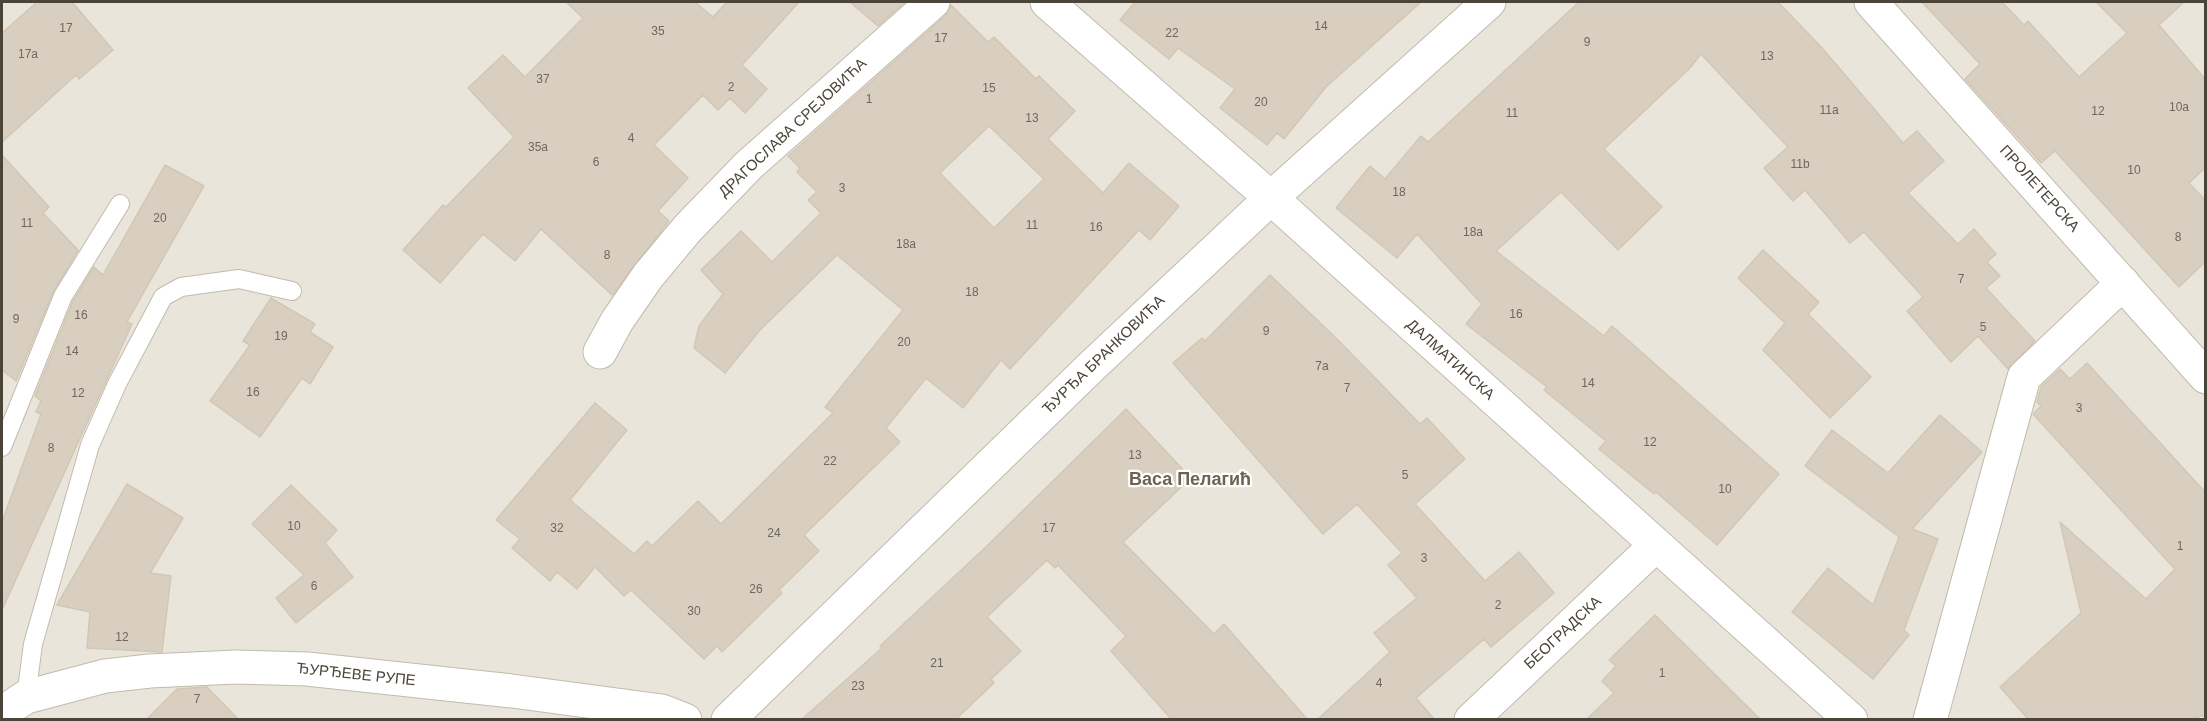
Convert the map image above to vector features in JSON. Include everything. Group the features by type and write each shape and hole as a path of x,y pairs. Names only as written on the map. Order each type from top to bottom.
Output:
{"street":[{"name":"ДРАГОСЛАВА СРЕЈОВИЋА","path":"600,352 617,321 648,276 688,228 749,165 933,2"},
{"name":"ДАЛМАТИНСКА","path":"1047,2 1271,198 1851,720"},
{"name":"ЂУРЂА БРАНКОВИЋА","path":"728,720 1092,366 1271,198 1489,2"},
{"name":"ПРОЛЕТЕРСКА","path":"1871,2 2205,377"},
{"path":"1930,720 2024,377 2123,283"},
{"name":"БЕОГРАДСКА","path":"1472,720 1655,546"},
{"name":"ЂУРЂЕВЕ РУПЕ","path":"14,705 105,676 150,671 236,667 295,669 536,694 662,711 685,720"}],"lane":[{"path":"2,447 63,296 120,204"},
{"name":"ЂУРЂЕВЕ РУПЕ","path":"14,705 90,445 117,384 163,297 181,287 240,279 292,291"}],"shaded area":[{"path":"2,2 2205,2 2205,719 2,719"}],"building":[{"path":"37,2 72,2 113,50 79,79 76,75 2,142 2,33"},
{"path":"566,2 695,2 713,17 727,2 799,2 742,65 767,89 745,113 730,98 718,110 703,95 654,145 688,178 658,211 669,221 612,295 541,229 515,261 483,234 440,283 403,250 443,205 446,207 514,137 468,88 503,55 525,77 583,18"},
{"path":"850,2 905,2 878,26"},
{"path":"1135,2 1421,2 1326,87 1284,139 1277,133 1267,145 1220,108 1235,89 1178,48 1169,59 1120,20"},
{"path":"1579,2 1778,2 1823,49 1903,143 1917,131 1944,161 1908,193 1958,244 1974,229 1996,254 1987,262 2000,276 1986,288 2035,341 2008,369 1978,336 1951,362 1907,311 1923,297 1864,232 1850,243 1805,190 1793,201 1764,168 1788,147 1701,54 1690,68 1604,149 1662,207 1618,250 1561,192 1496,251 1604,336 1612,326 1779,474 1717,545 1656,492 1654,494 1599,449 1606,441 1544,390 1547,387 1466,324 1482,304 1417,234 1397,258 1336,208 1370,166 1385,179 1421,136 1428,142"},
{"path":"1922,2 2002,2 2024,25 2028,21 2079,77 2127,33 2096,2 2184,2 2159,25 2205,79 2205,168 2189,183 2205,200 2205,262 2179,287 2055,151 2041,163 1965,79 1980,64"},
{"path":"951,5 988,42 994,37 1036,79 1039,76 1075,111 1048,139 1103,193 1129,163 1179,206 1150,240 1139,230 1010,369 1001,360 963,408 926,378 886,428 900,442 804,535 819,551 779,590 782,593 722,652 717,646 704,659 631,590 624,596 595,567 577,589 557,572 550,581 512,548 520,539 496,520 595,403 627,430 570,500 634,554 647,541 652,546 698,501 721,524 833,413 825,407 903,310 837,255 760,330 725,373 694,348 699,326 723,294 701,270 741,231 772,262 821,213 808,200 817,192 797,172 800,168 788,156 945,16","holes":["989,126 1044,179 994,228 940,173"]},
{"path":"2,155 49,207 43,213 78,250 53,292 16,381 2,370"},
{"path":"165,165 204,186 127,322 132,324 2,610 2,522 41,414 36,412 41,401 35,396 73,301 94,267 103,275"},
{"path":"1763,250 1819,302 1808,314 1871,377 1830,418 1763,350 1785,323 1738,278"},
{"path":"1270,275 1337,339 1420,424 1427,418 1465,459 1415,504 1485,581 1519,552 1554,593 1491,647 1484,639 1416,698 1435,720 1317,720 1390,652 1374,633 1417,598 1388,565 1402,553 1357,504 1323,534 1173,363 1202,338 1205,341"},
{"path":"271,298 315,324 310,332 333,347 310,384 302,378 260,437 210,401 250,345 243,341"},
{"path":"2087,363 2205,492 2205,715 2187,720 2029,720 2000,687 2081,613 2060,522 2146,599 2175,569 2033,414 2041,406 2037,402 2041,387 2060,369 2070,379"},
{"path":"1126,409 1191,478 1123,542 1214,634 1224,624 1308,720 1172,720 1111,651 1126,636 1058,565 1055,568 1047,560 987,617 1021,651 991,679 994,683 955,720 801,720 882,648 880,646 988,545"},
{"path":"1940,415 1982,452 1912,529 1938,539 1904,630 1909,635 1873,679 1792,612 1828,568 1873,605 1899,537 1805,466 1832,430 1888,473"},
{"path":"127,484 183,518 150,573 171,576 162,652 87,648 90,612 57,605"},
{"path":"291,485 337,530 325,543 353,577 296,623 276,598 304,575 252,524"},
{"path":"1655,615 1761,720 1586,720 1614,693 1602,681 1616,666 1609,660"},
{"path":"207,687 239,720 146,720 177,689"}],"district":[{"name":"Васа Пелагић","path":"1190,480"}]}
